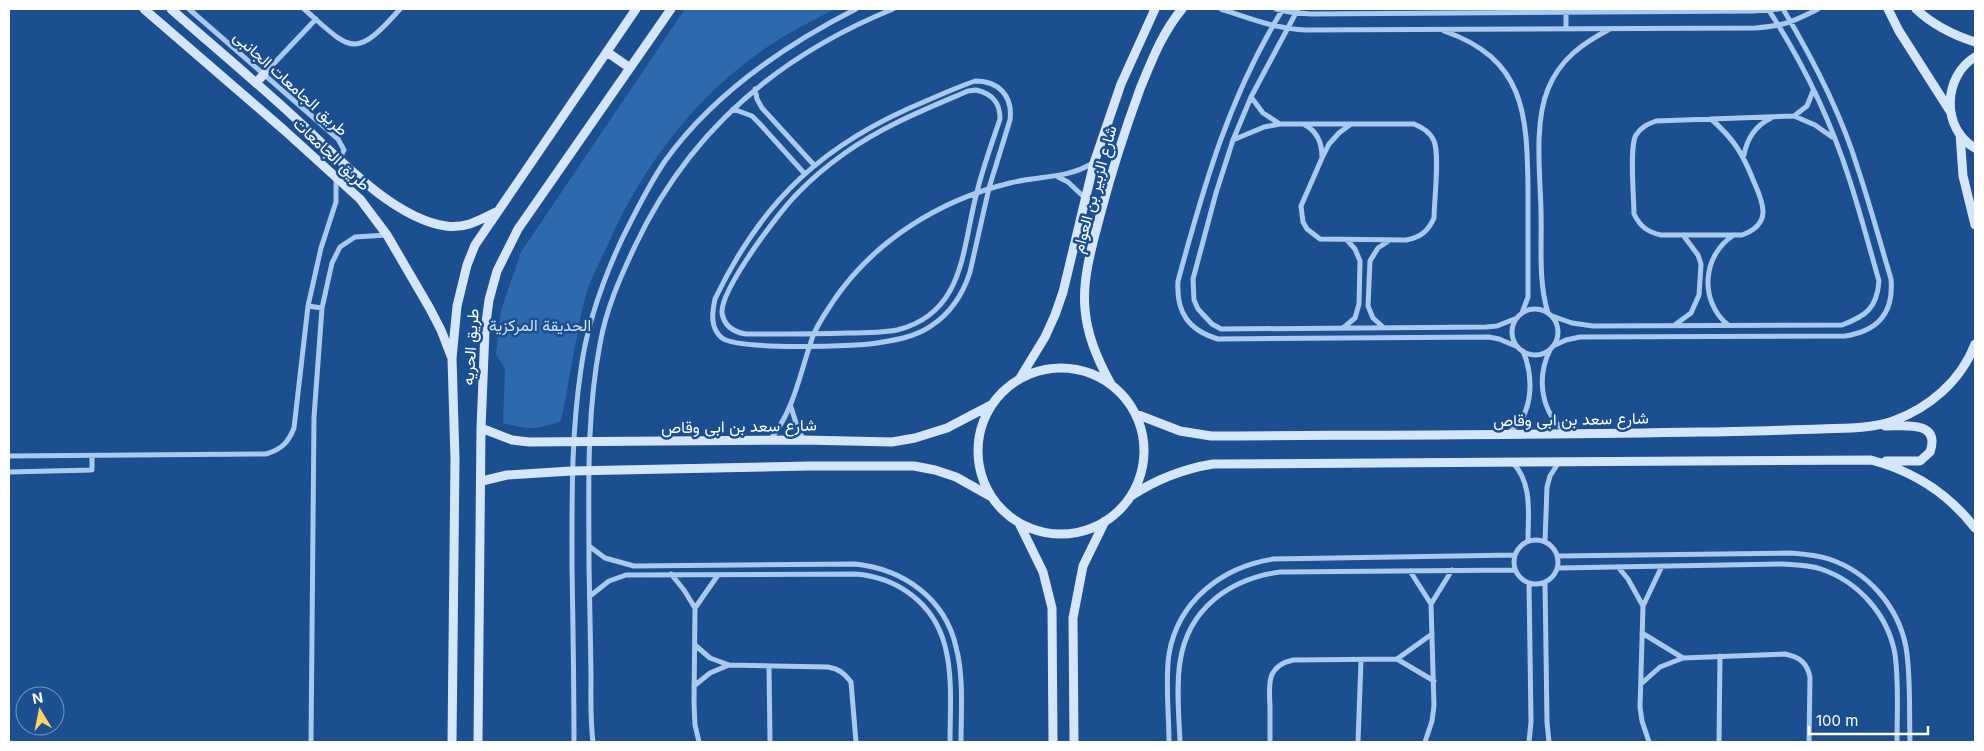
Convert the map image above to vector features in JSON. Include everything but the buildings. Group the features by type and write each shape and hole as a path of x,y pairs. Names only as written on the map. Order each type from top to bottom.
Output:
{"street":[{"name":"طريق الجامعات","path":"144,9 360,199 387,235 429,307 452,358"},
{"name":"طريق الجامعات","path":"171,9 294,116 339,160 378,193 398,207 421,219 448,227 473,224 496,212"},
{"name":"طريق الجامعات الجانبى","path":"189,9 341,142 344,150 339,160"},
{"path":"304,9 340,39 355,44 363,43 370,39 400,9"},
{"name":"طريق الحريه","path":"452,742 455,459 452,358 457,306 467,265 475,245 496,212 636,9"},
{"name":"طريق الحريه","path":"478,742 482,481 481,428 486,315 493,285 503,256 518,229 671,9"},
{"path":"574,742 572,443 581,368 595,307 605,277 646,191 686,134 738,84 799,40 856,9"},
{"path":"593,742 588,443 600,344 608,311 622,272 644,226 670,182 701,142 733,109 755,89 790,63 831,38 893,9"},
{"name":"شارع الزبير بن العوام","path":"1020,378 1045,337 1055,315 1063,292 1094,163 1121,84 1154,9"},
{"name":"شارع الزبير بن العوام","path":"1111,384 1096,356 1087,325 1085,290 1088,270 1096,231 1121,142 1159,44 1169,25 1182,9"},
{"path":"1221,9 1288,29 1755,28 1792,23 1818,9"},
{"path":"1779,9 1392,13 1280,9 1246,78 1216,150 1178,281 1177,294 1180,307 1186,319 1205,336 1218,339 1489,337 1499,339 1534,355 1540,354 1566,340 1580,337 1845,336 1859,334 1872,328 1882,319 1889,307 1892,293 1891,279 1846,135 1821,79 1783,9"},
{"path":"1392,13 1398,9"},
{"path":"1888,9 1899,31 1950,111 1960,134 1975,148"},
{"path":"1916,9 1935,25 1955,36 1975,42"},
{"path":"1522,313 1538,309 1550,315 1583,325 1842,326 1865,314 1873,305 1878,293 1879,281 1848,176 1813,90 1769,10"},
{"path":"1297,11 1251,97 1233,140 1216,193 1193,279 1194,300 1204,318 1221,328 1486,327 1497,326 1517,318"},
{"path":"1566,12 1566,28"},
{"path":"256,84 316,19"},
{"path":"1568,434 1552,419 1543,398 1544,364 1556,340 1558,328 1550,315 1542,282 1540,132 1543,103 1554,75 1563,63 1585,43 1611,28"},
{"path":"1439,29 1466,40 1490,56 1509,78 1521,104 1527,133 1528,297 1522,313 1514,323 1512,336 1518,347"},
{"path":"607,52 630,68"},
{"path":"1950,111 1953,83 1960,70 1975,57"},
{"path":"975,81 986,81 995,85 1006,96 1011,110 1010,120 989,188 966,285 956,303 931,327 905,338 875,343 811,346 742,344 730,342 716,332 713,320 715,299 736,258 774,205 814,165 858,133 892,115 975,81"},
{"path":"755,89 757,99 762,108 814,165"},
{"path":"1794,116 1807,106 1813,90"},
{"path":"968,91 985,92 992,96 997,103 1000,119 976,192 960,270 950,293 932,312 911,325 892,331 746,334 737,333 730,328 725,322 722,313 723,305 768,227 797,194 844,154 895,122 968,91"},
{"path":"1251,97 1263,113 1280,124"},
{"path":"733,109 755,120 804,173"},
{"path":"892,115 895,122"},
{"path":"1711,119 1730,136 1744,156 1762,202 1764,210 1762,219 1757,226 1742,235 1652,233 1638,222 1634,214 1633,144 1641,129 1656,121 1711,119 1775,117 1794,116 1815,124 1834,139"},
{"path":"1744,156 1750,136 1757,127 1775,117"},
{"path":"1233,140 1264,127 1280,124 1304,124 1351,124 1414,124 1422,127 1434,140 1437,149 1434,218 1424,234 1415,238 1391,240 1320,239 1307,229 1303,222 1302,206 1322,158 1339,133 1351,124"},
{"path":"1304,124 1319,137 1322,147 1322,158"},
{"path":"1960,134 1963,176 1975,225"},
{"path":"328,170 339,160"},
{"path":"770,440 782,424 791,407 814,334 832,304 849,282 896,236 934,211 976,192 1019,181 1057,177 1094,163"},
{"path":"9,456 266,454 286,444 294,428 308,306 321,248 336,202 336,177"},
{"path":"1057,177 1073,186 1086,199"},
{"path":"1859,213 1871,210"},
{"path":"311,742 314,417 322,308 332,263 340,247 355,237 387,235"},
{"path":"1674,325 1691,313 1699,295 1701,264 1698,255 1682,235"},
{"path":"1729,325 1711,304 1708,295 1710,264 1713,255 1726,240 1734,235"},
{"path":"1342,328 1358,312 1360,284 1360,261 1355,249 1346,239"},
{"path":"1383,328 1373,318 1368,306 1370,261 1378,248 1391,240"},
{"path":"736,258 745,264"},
{"path":"1700,279 1709,279"},
{"path":"1360,284 1369,284"},
{"path":"308,306 322,308"},
{"path":"1284,328 1284,339"},
{"name":"شارع سعد بن ابى وقاص","path":"1136,414 1180,431 1211,436 1504,435 1764,431 1870,427 1911,414 1930,402 1947,388 1961,371 1975,344"},
{"path":"1504,435 1521,421 1527,406 1529,372 1523,351"},
{"path":"1056,368 1076,369 1094,374 1111,384 1125,398 1136,414 1142,434 1144,456 1138,484 1131,496 1119,510 1105,521 1089,529 1071,533 1053,534 1036,530 1019,523 1003,511 991,496 982,479 978,460 978,441 982,422 991,405 1004,390 1020,378 1037,371 1056,368"},
{"name":"شارع سعد بن ابى وقاص","path":"481,428 512,440 529,442 770,440 892,442 915,438 947,428 991,405"},
{"path":"791,407 798,429 804,440"},
{"path":"1131,496 1162,478 1195,467 1213,464 1920,460 1930,452 1932,440 1930,434 1919,426 1870,427"},
{"path":"9,472 92,470 92,456"},
{"path":"1871,460 1894,466 1934,488 1952,502 1975,528"},
{"path":"1512,461 1524,477 1527,488 1528,541"},
{"path":"1545,541 1547,487 1550,476 1560,461"},
{"path":"482,481 507,475 571,471 810,466 914,466 956,477 991,496"},
{"path":"1074,742 1073,618 1075,600 1083,566 1105,521"},
{"path":"1019,523 1043,572 1052,608 1054,742"},
{"path":"1528,541 1545,541 1555,550 1558,556 1558,568 1550,579 1545,582 1529,583 1523,580 1515,570 1515,555 1518,549 1528,541"},
{"path":"589,546 605,558 634,566 841,563 880,568 904,578 924,593 948,623 959,660 961,742"},
{"path":"1558,556 1791,553 1827,558 1843,564 1862,576 1876,589 1894,613 1901,628 1906,647 1908,671 1910,742"},
{"path":"1169,742 1168,670 1172,642 1183,616 1200,594 1233,570 1272,559 1515,555"},
{"path":"1558,568 1783,564 1820,568 1850,584 1879,613 1888,629 1892,642 1896,673 1897,742"},
{"path":"755,565 755,574"},
{"path":"1649,742 1642,721 1640,684 1643,606 1654,578 1662,566"},
{"path":"1618,567 1628,579 1643,606"},
{"path":"1431,604 1452,570"},
{"path":"1180,742 1178,674 1183,647 1194,622 1202,611 1226,589 1243,580 1261,574 1280,572 1515,570"},
{"path":"1410,571 1431,604 1434,706 1432,721 1425,742"},
{"path":"671,574 695,608 695,725 699,742"},
{"path":"590,597 601,585 626,575 866,575 894,584 918,600 935,621 945,646 950,693 950,742"},
{"path":"695,608 718,575"},
{"path":"1545,582 1547,722 1550,742"},
{"path":"1529,583 1531,722 1529,742"},
{"path":"1642,633 1683,658"},
{"path":"1397,659 1432,634"},
{"path":"695,645 710,658 729,665 838,669 846,675 852,690 856,742"},
{"path":"1640,684 1660,668 1683,658 1786,654 1795,656 1804,662 1810,677 1810,742"},
{"path":"1719,742 1720,656"},
{"path":"1270,742 1269,683 1274,670 1279,665 1293,660 1397,659 1434,681"},
{"path":"1358,742 1361,660"},
{"path":"694,687 710,673 729,665"},
{"path":"769,666 770,742"}],"green space":[{"name":"الحديقة المركزية","path":"685,9 835,9 780,39 738,69 715,89 673,136 637,187 622,214 590,284 581,313 561,421 532,428 503,423 505,369 496,354 501,310 521,252"}]}
